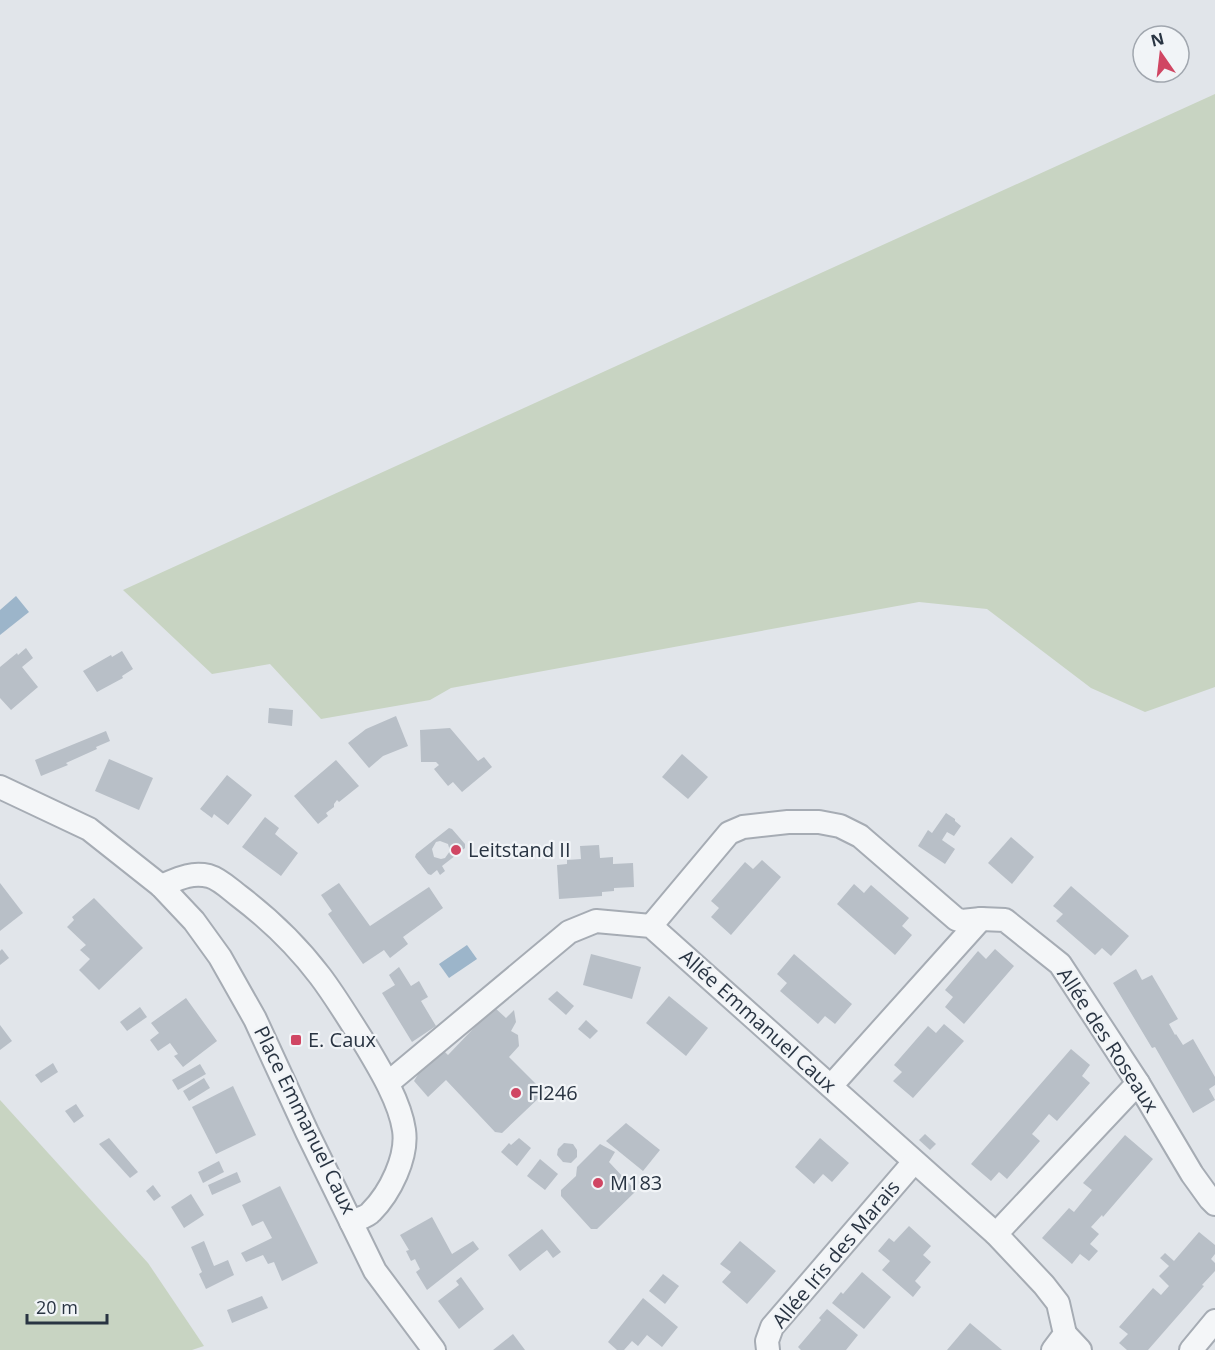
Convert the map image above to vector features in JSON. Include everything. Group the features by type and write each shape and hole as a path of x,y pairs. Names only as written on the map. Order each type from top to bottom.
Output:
{"street":[{"path":"0,787 89,829 161,886"},
{"name":"Allée des Roseaux","path":"651,926 729,833 743,827 788,822 819,822 840,826 860,836 956,919 962,921 1005,920 1060,964 1138,1083 1192,1174 1215,1204"},
{"name":"Place Emmanuel Caux","path":"185,876 210,876 261,913 319,974 388,1083 404,1131 402,1161 387,1192 370,1214 351,1222 255,1019 220,957 194,921 161,886 185,876"},
{"path":"831,1086 981,919"},
{"path":"388,1083 569,932 596,921 651,926"},
{"name":"Allée Emmanuel Caux","path":"651,926 996,1234 1058,1303 1066,1345"},
{"path":"996,1234 1138,1083"},
{"name":"Allée Iris des Marais","path":"768,1350 767,1341 772,1327 914,1162"},
{"path":"351,1222 375,1271 434,1350"},
{"path":"1191,1350 1215,1321"}],"green space":[{"path":"1215,94 1215,687 1145,712 1091,688 987,609 919,602 451,688 430,700 321,719 270,664 212,674 123,590"},
{"path":"0,1100 148,1263 204,1346 192,1350 0,1350"}],"water":[{"path":"16,596 29,612 0,635 0,610"},
{"path":"467,945 477,959 449,978 439,964"}],"building":[{"path":"26,648 33,658 22,667 38,687 11,710 0,698 0,667"},
{"path":"122,651 133,669 122,676 123,678 97,692 83,671"},
{"path":"269,708 293,710 292,726 268,723"},
{"path":"396,716 408,746 383,756 369,768 348,743 366,729"},
{"path":"450,728 478,761 484,757 492,767 462,792 453,782 448,786 434,769 439,765 436,762 421,762 420,730"},
{"path":"106,731 110,741 66,763 68,765 41,776 35,760"},
{"path":"682,754 708,777 688,799 662,777"},
{"path":"109,759 153,778 139,810 95,791"},
{"path":"336,760 359,786 339,802 337,800 334,807 326,813 328,816 318,824 294,796"},
{"path":"227,775 252,795 228,825 214,814 212,818 200,809"},
{"path":"946,813 961,826 954,836 947,832 942,840 955,849 945,864 918,846 928,830 932,833"},
{"path":"265,817 279,828 275,834 298,853 281,876 242,847"},
{"name":"Leitstand II","path":"449,828 465,844 465,848 442,866 445,871 440,875 437,870 431,875 428,874 415,857","holes":["436,842 448,844 450,851 445,858 434,857 432,849"]},
{"path":"1011,837 1034,857 1012,884 988,863"},
{"path":"599,845 600,858 613,857 613,864 633,863 634,887 614,888 614,891 602,892 602,896 559,899 557,865 567,864 567,860 581,859 580,846"},
{"path":"762,860 781,877 731,935 711,917 719,908 711,901 745,862 753,869"},
{"path":"0,883 23,913 0,931"},
{"path":"339,883 370,926 429,887 443,908 403,937 408,944 390,958 384,950 363,964 328,914 332,911 321,895"},
{"path":"854,884 864,893 871,885 909,918 902,926 912,935 895,955 837,904"},
{"path":"1071,886 1129,936 1111,956 1102,948 1095,955 1056,921 1063,914 1053,906"},
{"path":"94,898 143,948 99,990 79,970 90,959 80,950 86,945 67,927 74,920 72,917"},
{"path":"2,949 9,958 0,965 0,951"},
{"path":"995,949 1014,966 964,1024 945,1007 953,997 945,990 978,951 986,959"},
{"path":"591,954 641,967 632,999 583,985"},
{"path":"794,954 852,1004 835,1024 825,1016 818,1024 780,991 787,983 777,974"},
{"path":"399,967 411,986 419,981 428,997 421,1001 436,1026 412,1042 382,993 395,985 389,975"},
{"path":"1136,969 1142,980 1152,975 1178,1019 1169,1024 1175,1035 1183,1045 1193,1039 1215,1077 1215,1085 1209,1089 1215,1100 1193,1113 1155,1047 1152,1048 1113,983"},
{"path":"557,991 574,1006 566,1015 548,999"},
{"path":"669,996 708,1028 686,1056 646,1023"},
{"path":"186,998 217,1041 183,1067 174,1056 178,1054 170,1043 158,1051 150,1040 159,1033 151,1023"},
{"path":"140,1007 147,1017 127,1031 120,1022"},
{"path":"494,1007 506,1018 514,1010 516,1022 511,1031 518,1035 519,1046 509,1057 541,1089 542,1095 502,1133 495,1132 446,1080 428,1097 414,1081 422,1068 443,1050 448,1055"},
{"path":"586,1020 598,1031 590,1039 578,1029"},
{"path":"944,1024 964,1041 913,1098 893,1081 902,1072 894,1065 928,1026 936,1033"},
{"path":"0,1025 12,1041 0,1050"},
{"path":"1071,1049 1090,1065 1082,1076 1090,1083 1057,1121 1049,1114 1032,1134 1040,1141 1007,1179 999,1172 991,1181 971,1164"},
{"path":"53,1063 58,1072 41,1083 35,1075"},
{"path":"200,1064 206,1074 178,1090 172,1080"},
{"path":"204,1078 210,1088 189,1101 183,1091"},
{"path":"233,1086 256,1135 216,1154 192,1107"},
{"path":"76,1104 84,1116 74,1123 65,1111"},
{"path":"626,1123 660,1150 643,1171 606,1141"},
{"path":"925,1134 936,1144 930,1150 919,1140"},
{"path":"1125,1135 1153,1159 1103,1217 1102,1215 1091,1227 1099,1234 1090,1244 1098,1251 1089,1261 1080,1254 1072,1264 1042,1238 1069,1208 1074,1212 1092,1190 1083,1183"},
{"path":"109,1138 138,1172 130,1178 99,1144"},
{"path":"519,1138 531,1148 517,1166 501,1152 509,1143 511,1145"},
{"path":"820,1138 849,1163 832,1182 823,1174 814,1184 795,1167"},
{"path":"564,1143 573,1144 577,1150 577,1157 571,1163 563,1162 557,1155 558,1149"},
{"name":"M183","path":"600,1144 615,1152 609,1162 636,1191 597,1229 591,1229 561,1196 561,1190 576,1176 577,1167"},
{"path":"540,1159 558,1174 545,1190 527,1176"},
{"path":"219,1161 224,1172 203,1183 198,1172"},
{"path":"237,1172 241,1182 212,1195 208,1185"},
{"path":"153,1185 161,1196 154,1201 146,1191"},
{"path":"280,1186 318,1263 282,1281 274,1262 268,1264 263,1255 246,1262 241,1253 272,1238 263,1221 252,1226 242,1205"},
{"path":"191,1194 204,1215 184,1228 171,1207"},
{"path":"432,1217 452,1254 473,1241 479,1249 427,1290 416,1272 420,1269 415,1259 411,1261 406,1251 409,1250 400,1235"},
{"path":"909,1226 931,1246 923,1255 931,1262 915,1281 921,1287 913,1297 882,1270 890,1261 878,1251 889,1238 894,1242"},
{"path":"542,1229 561,1252 553,1258 547,1250 520,1271 508,1255"},
{"path":"1199,1232 1215,1245 1215,1254 1211,1259 1215,1263 1215,1271 1148,1350 1127,1350 1119,1343 1128,1334 1119,1327 1153,1288 1161,1295 1169,1286 1159,1276 1169,1266 1160,1258 1165,1253 1174,1261"},
{"path":"204,1241 214,1266 228,1260 234,1275 206,1289 199,1274 202,1272 191,1247"},
{"path":"740,1241 776,1271 747,1304 722,1282 731,1272 720,1264"},
{"path":"862,1272 891,1297 864,1329 832,1303"},
{"path":"663,1274 679,1286 665,1304 649,1291"},
{"path":"461,1277 484,1309 459,1329 438,1301 459,1285 456,1281"},
{"path":"262,1296 268,1308 232,1323 227,1310"},
{"path":"643,1298 678,1327 662,1347 647,1335 638,1346 632,1341 624,1350 617,1350 608,1342"},
{"path":"827,1309 858,1335 846,1350 801,1350 798,1347 821,1320 819,1318"},
{"path":"970,1323 1002,1350 947,1350"},
{"path":"513,1334 525,1350 493,1350"}],"place":[{"name":"Leitstand II","path":"456,850"},
{"name":"E. Caux","path":"296,1040"},
{"name":"Fl246","path":"516,1093"},
{"name":"M183","path":"598,1183"}]}
